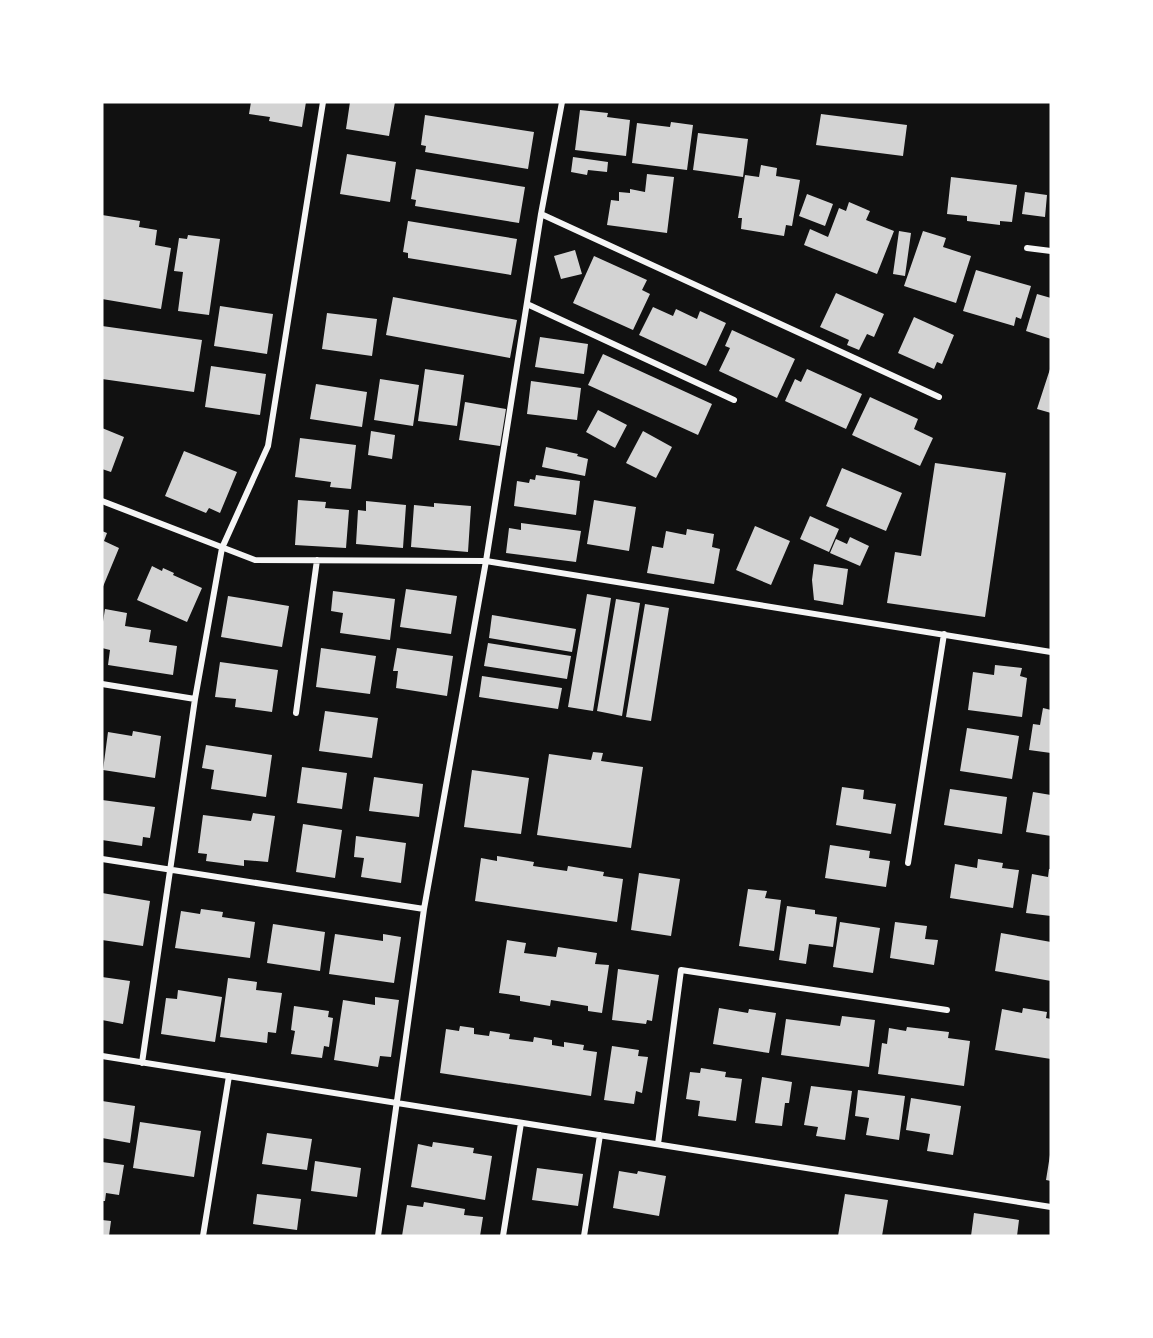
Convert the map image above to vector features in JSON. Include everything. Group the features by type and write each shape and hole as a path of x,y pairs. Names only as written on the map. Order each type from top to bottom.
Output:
{"street":[{"path":"142,1063 195,699 222,548 268,446 323,102"},
{"path":"378,1236 424,909 486,561 541,214 562,102"},
{"path":"541,214 939,397"},
{"path":"1027,248 1051,251"},
{"path":"527,304 734,400"},
{"path":"102,501 255,560 486,561 1051,652"},
{"path":"296,713 317,560"},
{"path":"908,863 944,634"},
{"path":"102,684 195,699"},
{"path":"102,859 424,909"},
{"path":"658,1144 681,970 947,1010"},
{"path":"102,1056 1051,1207"},
{"path":"203,1236 229,1076"},
{"path":"503,1236 521,1123"},
{"path":"584,1236 600,1135"}],"building":[{"path":"251,102 306,102 302,127 269,121 270,117 249,114"},
{"path":"350,102 395,102 389,136 346,129"},
{"path":"580,110 608,113 607,117 630,120 626,156 575,150"},
{"path":"821,114 907,125 903,156 816,145"},
{"path":"425,115 534,132 528,169 425,152 426,146 421,145"},
{"path":"671,122 693,125 687,170 632,163 637,123 670,127"},
{"path":"698,133 748,139 743,177 693,170"},
{"path":"347,154 396,162 390,202 340,194"},
{"path":"573,157 608,162 607,172 588,170 587,175 571,172"},
{"path":"761,165 777,168 776,176 800,180 792,226 786,225 784,236 741,229 742,218 738,218 745,175 759,177"},
{"path":"416,169 525,187 519,223 415,206 416,200 411,199"},
{"path":"647,174 674,177 667,233 607,225 611,200 619,201 619,192 630,193 630,189 645,192"},
{"path":"951,177 1017,185 1012,222 1000,221 1000,225 967,221 967,216 947,214"},
{"path":"1025,192 1047,195 1045,217 1022,214"},
{"path":"807,194 833,204 825,226 799,216"},
{"path":"849,202 870,211 866,220 894,231 877,274 804,245 810,229 828,237 839,208 846,211"},
{"path":"102,215 140,221 139,227 157,230 155,245 171,248 161,309 102,299"},
{"path":"408,221 517,239 511,275 408,258 408,253 403,252"},
{"path":"899,231 911,233 905,276 893,274"},
{"path":"923,231 946,238 943,247 971,256 956,303 904,286"},
{"path":"188,235 220,239 209,315 178,311 183,272 174,271 179,238 187,239"},
{"path":"575,250 582,274 561,279 554,256"},
{"path":"594,256 647,280 642,290 650,294 633,330 573,303"},
{"path":"976,270 1031,286 1021,319 1016,317 1014,326 963,311"},
{"path":"836,293 884,314 874,337 867,334 859,350 847,345 849,340 820,327"},
{"path":"1037,294 1051,298 1051,339 1026,331"},
{"path":"393,297 517,320 510,358 386,335"},
{"path":"220,306 273,314 267,354 214,346"},
{"path":"653,307 673,316 676,309 697,319 700,311 726,323 706,366 639,335"},
{"path":"327,313 377,319 372,356 322,349"},
{"path":"914,317 954,335 942,364 937,362 934,369 898,353"},
{"path":"102,326 202,340 194,392 102,379"},
{"path":"732,330 795,359 777,398 719,371 730,348 725,346"},
{"path":"540,337 588,344 584,374 535,367"},
{"path":"603,354 712,404 698,435 588,385"},
{"path":"211,366 266,374 260,415 205,407"},
{"path":"1051,366 1051,413 1037,409"},
{"path":"425,369 464,375 457,426 418,421"},
{"path":"807,369 862,394 846,429 785,401 795,379 801,382"},
{"path":"380,379 419,385 413,426 374,420"},
{"path":"531,381 581,388 577,420 527,414"},
{"path":"316,384 367,392 362,427 310,419"},
{"path":"870,397 918,419 914,429 933,438 920,466 852,435"},
{"path":"465,402 506,409 500,446 459,440"},
{"path":"598,410 627,425 615,448 586,432"},
{"path":"102,428 124,437 111,472 102,469"},
{"path":"371,431 395,435 392,459 368,455"},
{"path":"643,431 672,447 656,478 626,463"},
{"path":"300,438 356,445 351,489 330,487 331,482 295,477"},
{"path":"546,447 578,454 577,456 588,459 585,476 542,467"},
{"path":"184,451 237,472 220,513 209,508 206,513 165,496"},
{"path":"935,463 1006,473 985,617 887,603 895,552 921,556"},
{"path":"842,468 902,493 886,531 826,506"},
{"path":"536,475 580,481 576,515 514,506 517,481 529,483 530,479 535,480"},
{"path":"298,500 326,502 325,508 349,510 346,548 295,545"},
{"path":"594,500 636,507 629,551 587,544"},
{"path":"366,501 406,505 403,548 356,544 358,510 366,511"},
{"path":"434,503 471,506 468,552 411,547 414,505 434,507"},
{"path":"810,516 839,529 829,552 800,539"},
{"path":"521,523 581,531 576,562 506,553 509,528 521,530"},
{"path":"755,526 790,541 771,585 736,570"},
{"path":"687,529 714,534 712,547 720,549 714,584 647,573 652,546 663,548 666,531 686,535"},
{"path":"102,531 107,533 104,541 119,548 102,589"},
{"path":"850,537 869,546 860,566 830,553 836,539 847,544"},
{"path":"814,564 848,569 843,605 814,600 812,580"},
{"path":"152,566 162,571 163,568 202,588 187,622 137,600"},
{"path":"406,589 457,596 451,634 400,627"},
{"path":"333,591 395,599 390,640 340,633 343,613 331,611"},
{"path":"587,594 611,598 593,711 568,707"},
{"path":"228,596 289,606 282,647 221,637"},
{"path":"616,599 640,603 622,716 597,711"},
{"path":"645,604 669,608 651,721 626,717"},
{"path":"105,609 127,613 125,626 151,630 149,642 177,646 173,675 108,665 110,650 102,648"},
{"path":"492,615 576,629 572,652 489,638"},
{"path":"488,643 571,656 567,679 484,666"},
{"path":"321,648 376,656 370,694 316,687"},
{"path":"397,648 453,656 447,696 396,688 398,671 393,671"},
{"path":"220,662 278,670 272,712 235,707 236,699 215,697"},
{"path":"995,665 1022,668 1020,676 1027,678 1022,717 968,710 973,672 994,675"},
{"path":"482,676 562,688 558,709 479,697"},
{"path":"1043,708 1051,710 1051,753 1029,750 1033,724 1040,725"},
{"path":"325,711 378,718 372,758 319,751"},
{"path":"967,728 1019,736 1012,779 960,771"},
{"path":"133,731 161,736 155,778 103,770 108,732 132,736"},
{"path":"206,745 272,755 266,797 211,789 214,770 202,768"},
{"path":"593,752 603,753 601,761 643,767 631,848 537,835 549,754 591,760"},
{"path":"302,767 347,773 342,809 297,803"},
{"path":"472,770 529,778 521,834 464,827"},
{"path":"374,777 423,784 419,817 369,811"},
{"path":"842,787 864,790 863,799 896,804 891,834 836,825"},
{"path":"950,789 1007,797 1002,834 944,825"},
{"path":"1033,792 1051,795 1051,836 1026,832"},
{"path":"102,800 155,807 150,838 143,837 142,846 102,840"},
{"path":"253,813 275,816 268,862 244,860 244,866 206,861 207,854 198,853 203,815 251,821"},
{"path":"303,824 342,830 335,878 296,872"},
{"path":"356,836 406,843 401,883 361,877 364,858 354,857"},
{"path":"830,845 870,851 869,858 890,861 886,887 825,878"},
{"path":"497,856 534,862 533,866 567,871 568,866 604,872 603,876 623,879 617,922 475,901 481,858 497,861"},
{"path":"978,859 1003,863 1002,868 1019,870 1013,908 950,898 955,864 977,868"},
{"path":"1049,869 1051,869 1051,916 1026,913 1032,874 1048,877"},
{"path":"639,873 680,879 671,936 631,930"},
{"path":"748,889 767,891 765,898 781,900 774,951 739,946"},
{"path":"102,893 150,901 143,946 102,940"},
{"path":"787,906 815,910 815,914 837,917 833,947 809,944 806,964 779,960"},
{"path":"201,909 223,912 222,917 255,922 250,958 175,948 181,911 200,914"},
{"path":"840,922 880,928 873,973 833,967"},
{"path":"895,922 927,926 925,939 938,940 934,965 890,958"},
{"path":"273,924 325,932 320,971 267,963"},
{"path":"1001,933 1051,942 1051,981 995,971"},
{"path":"335,934 383,941 383,934 401,937 394,983 329,974"},
{"path":"507,940 526,943 524,953 556,957 558,947 597,953 595,964 609,965 602,1013 588,1011 588,1006 551,1000 550,1006 520,1001 520,996 499,993"},
{"path":"618,969 659,975 652,1021 647,1020 646,1024 612,1020"},
{"path":"102,977 130,981 123,1024 102,1020"},
{"path":"228,978 257,982 256,990 282,993 276,1033 268,1032 267,1043 220,1037"},
{"path":"178,990 222,997 215,1042 161,1034 166,998 177,999"},
{"path":"375,997 399,1000 391,1057 380,1056 378,1067 334,1060 343,1000 375,1005"},
{"path":"294,1006 329,1011 328,1017 333,1018 329,1047 324,1046 322,1058 291,1054 295,1031 291,1030"},
{"path":"719,1008 748,1013 749,1009 776,1013 769,1053 713,1044"},
{"path":"1023,1008 1047,1012 1046,1018 1051,1019 1051,1059 995,1050 1002,1009 1022,1013"},
{"path":"842,1016 875,1020 869,1067 781,1055 786,1019 840,1026"},
{"path":"460,1026 474,1028 474,1034 489,1036 490,1031 510,1034 509,1039 533,1042 534,1037 552,1040 552,1045 564,1047 564,1042 584,1045 583,1050 597,1052 591,1096 440,1073 446,1029 459,1031"},
{"path":"907,1027 949,1032 948,1038 970,1041 964,1086 878,1074 882,1043 887,1044 889,1028 906,1031"},
{"path":"612,1046 639,1050 638,1056 648,1057 642,1093 636,1091 634,1104 604,1100"},
{"path":"701,1068 726,1072 725,1077 742,1079 736,1121 698,1116 700,1101 686,1099 690,1072 700,1073"},
{"path":"762,1077 792,1082 789,1103 785,1103 782,1126 755,1123"},
{"path":"811,1086 852,1091 845,1140 816,1136 818,1127 804,1125"},
{"path":"858,1090 905,1096 899,1140 866,1135 869,1118 855,1116"},
{"path":"911,1098 961,1106 953,1155 927,1151 930,1134 906,1130"},
{"path":"102,1101 135,1106 130,1143 102,1138"},
{"path":"140,1122 201,1131 194,1177 133,1168"},
{"path":"267,1133 312,1139 307,1170 262,1164"},
{"path":"433,1142 474,1148 473,1153 492,1156 485,1200 411,1187 418,1144 432,1147"},
{"path":"1051,1155 1051,1181 1046,1180"},
{"path":"315,1161 361,1168 357,1197 311,1191"},
{"path":"102,1162 124,1165 119,1195 106,1193 105,1201 102,1201"},
{"path":"537,1168 583,1174 578,1206 532,1200"},
{"path":"619,1171 637,1174 638,1171 666,1176 659,1216 613,1208"},
{"path":"257,1194 301,1199 297,1230 253,1224"},
{"path":"845,1194 888,1200 882,1236 838,1236"},
{"path":"424,1202 465,1209 464,1215 483,1217 480,1236 402,1236 407,1205 423,1207"},
{"path":"974,1213 1019,1220 1017,1236 971,1236"},
{"path":"102,1220 111,1221 109,1236 102,1236"}]}
